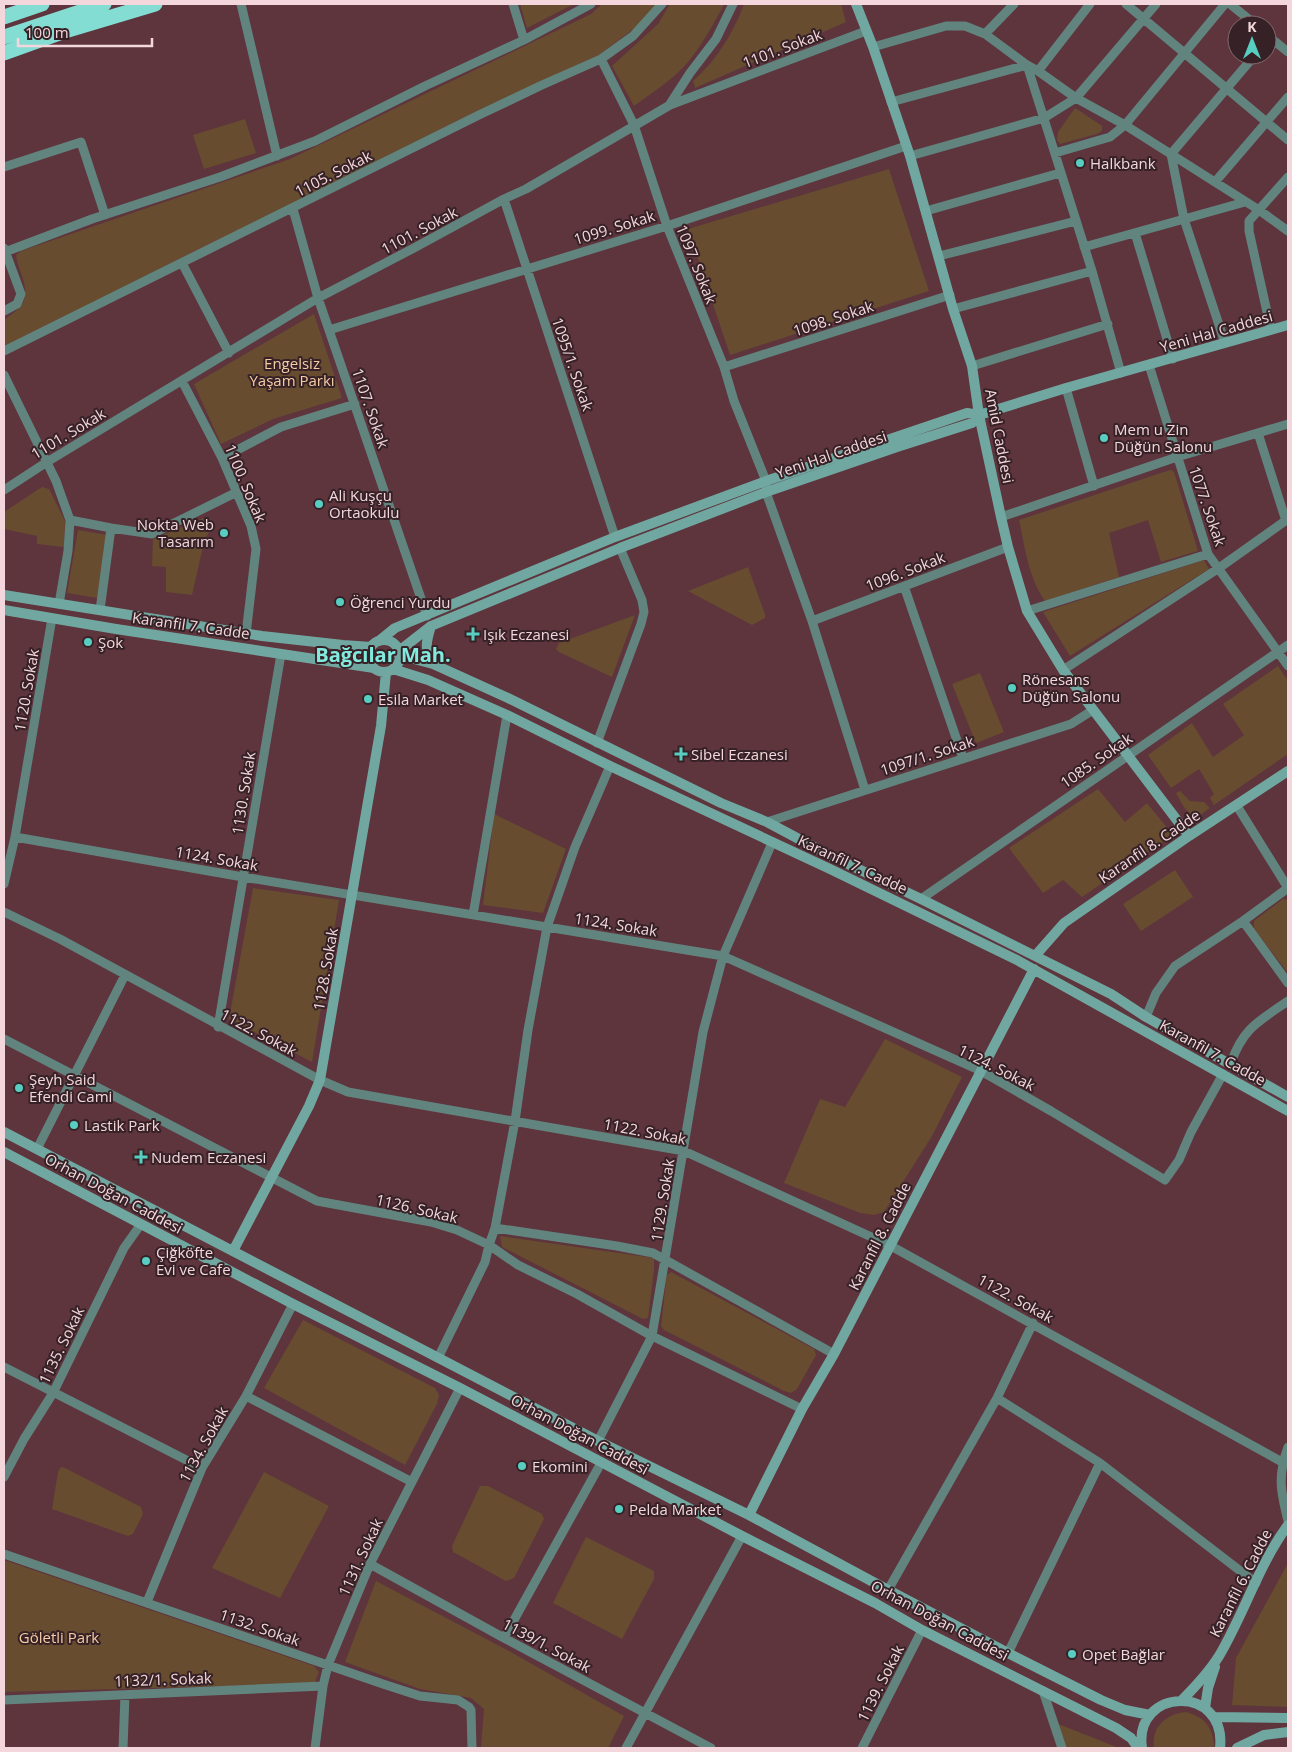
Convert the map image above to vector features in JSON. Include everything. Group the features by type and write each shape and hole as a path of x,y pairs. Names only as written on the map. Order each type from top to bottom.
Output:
{"highway":[{"path":"4,17 42,4"},
{"path":"4,37 103,4 130,4"},
{"path":"4,53 68,30 155,4"}],"street":[{"path":"241,4 277,156"},
{"path":"513,4 524,40"},
{"path":"4,311 17,304 21,294 5,250 220,177 315,141 425,86 524,40 591,4"},
{"name":"1105. Sokak","path":"4,351 479,115 601,59 633,36 662,4"},
{"path":"670,104 690,72 716,39 734,4"},
{"name":"Amid Caddesi","path":"856,4 874,47 910,156 953,309 972,366 976,419 1008,547 1027,611 1063,670 1189,836"},
{"path":"985,34 1014,4"},
{"path":"1038,71 1090,4"},
{"path":"1126,4 1288,140"},
{"path":"910,156 1044,118 1076,98 1156,4"},
{"path":"1055,153 1110,137 1125,125 1225,4"},
{"path":"1230,4 1244,15"},
{"path":"874,47 946,26 965,26 985,34 1076,98 1125,125 1259,210 1288,231"},
{"name":"1101. Sokak","path":"4,490 318,298 526,189 670,104 866,31"},
{"path":"1277,44 1288,52"},
{"name":"1097. Sokak","path":"601,59 634,125 667,226 724,367 734,401 766,481"},
{"path":"892,102 1027,65"},
{"path":"1027,65 1092,271 1121,372"},
{"path":"1171,154 1246,65"},
{"path":"1215,182 1288,97"},
{"path":"4,167 81,142 105,215"},
{"name":"1099. Sokak","path":"329,330 667,226 906,146"},
{"path":"1171,154 1184,219 1225,343"},
{"path":"926,211 1060,173"},
{"path":"1271,330 1249,231 1249,221 1288,177"},
{"name":"1095/1. Sokak","path":"504,199 615,537"},
{"path":"1084,247 1245,202"},
{"name":"1107. Sokak","path":"293,209 318,298 427,616"},
{"path":"939,256 1076,221"},
{"path":"1135,233 1173,359"},
{"path":"182,263 229,353"},
{"path":"953,309 1092,271"},
{"name":"1098. Sokak","path":"724,367 950,296"},
{"path":"972,366 1108,324"},
{"name":"Yeni Hal Caddesi","path":"399,653 431,626 620,548 766,492 1066,388 1288,325"},
{"name":"1077. Sokak","path":"1149,365 1208,554 1288,666"},
{"path":"4,375 56,481 70,520 68,551 59,604"},
{"name":"1100. Sokak","path":"182,381 222,458 252,526 256,549 246,634"},
{"path":"1066,388 1094,486"},
{"path":"222,458 281,427 355,404"},
{"path":"375,644 390,641 394,644 399,653 398,663 390,670 380,672 369,662 368,657 375,644 395,628 615,537 766,481 967,413 976,419"},
{"path":"1001,516 1177,457 1288,424"},
{"path":"1063,670 1219,568 1287,520 1258,433"},
{"path":"766,481 766,492 812,621 865,790"},
{"path":"70,520 152,534 237,492"},
{"path":"100,610 111,528"},
{"name":"1096. Sokak","path":"812,621 1008,547"},
{"path":"597,743 644,612 642,600 620,548"},
{"path":"1027,611 1208,554"},
{"path":"904,586 963,758"},
{"name":"Karanfil 7. Cadde","path":"4,595 246,634 343,646 375,644"},
{"name":"Karanfil 7. Cadde","path":"4,610 374,668"},
{"name":"1120. Sokak","path":"4,884 16,837 52,618"},
{"path":"431,626 426,642 428,655 433,664"},
{"name":"1085. Sokak","path":"920,899 1288,645"},
{"name":"Karanfil 7. Cadde","path":"399,653 433,664 508,698 721,803 767,822 827,854 1111,994 1146,1017 1288,1097"},
{"name":"1130. Sokak","path":"218,1026 281,654"},
{"name":"Karanfil 7. Cadde","path":"390,670 428,680 507,715 610,766 830,869 1034,970 1288,1111"},
{"name":"1128. Sokak","path":"233,1251 309,1106 320,1080 390,670"},
{"name":"1097/1. Sokak","path":"767,822 1070,724 1093,710"},
{"path":"473,915 507,715"},
{"path":"438,1358 485,1262 495,1228 547,927 575,847 610,766"},
{"name":"Karanfil 8. Cadde","path":"1034,956 1064,923 1189,836 1288,771"},
{"path":"1146,1017 1156,993 1175,966 1243,921 1288,888 1237,806"},
{"name":"1124. Sokak","path":"16,837 243,877 722,956 981,1071 1165,1180 1179,1160 1191,1132 1223,1074"},
{"name":"1129. Sokak","path":"598,1441 652,1336 666,1262 703,1032 722,956 772,843"},
{"name":"1122. Sokak","path":"4,912 60,939 320,1080 348,1092 684,1150 891,1246 1282,1462"},
{"path":"1243,921 1288,983"},
{"name":"Karanfil 8. Cadde","path":"749,1515 802,1409 834,1354 1034,970"},
{"path":"37,1149 125,975"},
{"path":"1230,1063 1237,1046 1250,1028 1288,1001"},
{"name":"1126. Sokak","path":"4,1039 317,1201 431,1222 457,1230 489,1245 518,1265 578,1294 652,1336 802,1409"},
{"path":"4,1132 598,1441 749,1515 1008,1653 1101,1700 1126,1710 1150,1715"},
{"name":"Orhan Doğan Caddesi","path":"4,1152 293,1304 460,1388 601,1463 875,1603 922,1630 1116,1728 1131,1738 1140,1748"},
{"name":"1135. Sokak","path":"4,1477 24,1439 53,1393 124,1248 141,1224"},
{"path":"495,1228 617,1246 653,1254 834,1354"},
{"name":"1134. Sokak","path":"146,1602 202,1468 246,1396 293,1304"},
{"path":"888,1590 997,1398 1033,1323"},
{"path":"4,1367 202,1468"},
{"name":"1131. Sokak","path":"315,1748 323,1686 328,1665 370,1564 460,1388"},
{"path":"246,1396 412,1482"},
{"path":"997,1398 1100,1463 1256,1582"},
{"path":"1288,1448 1282,1462 1281,1491 1288,1523"},
{"path":"504,1638 601,1463"},
{"path":"1008,1653 1100,1463"},
{"name":"Karanfil 6. Cadde","path":"1218,1656 1275,1542 1288,1523"},
{"path":"626,1748 646,1715 742,1536"},
{"name":"1132. Sokak","path":"4,1554 420,1696 458,1700 471,1710 472,1748"},
{"name":"1139/1. Sokak","path":"370,1564 646,1715 711,1748"},
{"name":"1139. Sokak","path":"862,1748 922,1630"},
{"path":"1182,1700 1203,1678 1218,1656"},
{"path":"1205,1708 1208,1688 1218,1656"},
{"name":"1132/1. Sokak","path":"4,1700 323,1686"},
{"path":"1043,1692 1062,1748"},
{"path":"123,1748 125,1694"},
{"path":"1140,1748 1144,1725 1150,1715 1159,1706 1170,1701 1182,1700 1194,1702 1205,1708 1214,1717 1219,1727 1220,1748"},
{"path":"1214,1717 1288,1718"},
{"path":"1237,1748 1264,1735 1288,1732"}],"green space":[{"path":"520,4 574,4 527,28"},
{"path":"602,4 657,4 636,27 596,57 4,348 4,320 19,308 25,296 24,282 16,255 21,251 290,159 591,14"},
{"path":"670,4 724,4 708,33 683,68 634,106 612,66 658,24"},
{"path":"744,4 841,4 846,22 695,88 693,81 723,46"},
{"path":"1075,108 1102,126 1102,131 1060,144 1057,140 1058,132"},
{"path":"245,119 256,153 204,169 193,135"},
{"path":"889,169 929,291 730,355 688,229"},
{"name":"Engelsiz Yaşam Parkı","path":"314,314 342,398 273,419 221,444 194,384"},
{"path":"1170,470 1175,475 1198,551 1161,562 1148,520 1109,533 1119,577 1045,601 1031,572 1019,520"},
{"path":"42,487 49,489 65,521 64,547 37,544 37,536 4,529 4,512"},
{"path":"203,518 209,533 205,538 192,595 166,592 166,567 152,566 153,539"},
{"path":"78,530 108,535 97,598 67,593"},
{"path":"1204,560 1209,569 1070,656 1043,612"},
{"path":"748,567 765,614 765,618 752,625 688,591"},
{"path":"635,615 612,677 556,649 559,643"},
{"path":"1278,666 1288,681 1288,754 1214,805 1210,798 1214,794 1199,769 1171,788 1148,755 1192,723 1213,757 1244,735 1223,704"},
{"path":"980,673 1004,732 976,743 952,684"},
{"path":"1098,789 1125,822 1147,803 1173,835 1082,897 1063,880 1043,893 1009,848"},
{"path":"1180,791 1190,801 1204,802 1210,808 1199,815 1192,815 1176,793"},
{"path":"494,814 566,849 543,913 483,905"},
{"path":"1175,870 1193,897 1141,931 1123,904"},
{"path":"253,888 339,900 312,1062 229,1019"},
{"path":"1283,899 1288,900 1288,973 1254,929 1254,921"},
{"path":"885,1039 962,1077 932,1136 884,1212 874,1215 860,1213 784,1183 820,1099 845,1107"},
{"path":"500,1236 654,1258 648,1318 643,1319 502,1247"},
{"path":"671,1272 814,1349 816,1355 797,1389 791,1393 784,1391 664,1330 661,1326 666,1281 667,1275"},
{"path":"303,1320 435,1388 439,1395 437,1404 405,1465 264,1388"},
{"path":"61,1467 141,1507 143,1514 133,1534 128,1536 52,1509 58,1472"},
{"path":"264,1472 329,1506 280,1598 212,1568"},
{"path":"480,1486 488,1486 542,1514 544,1519 514,1578 506,1581 453,1552 452,1546"},
{"path":"586,1537 654,1571 654,1579 622,1639 553,1603"},
{"name":"Göletli Park","path":"4,1560 314,1666 319,1672 315,1682 306,1684 4,1692"},
{"path":"1288,1563 1288,1707 1232,1705 1236,1658"},
{"path":"376,1581 509,1651 624,1716 608,1748 481,1748 484,1709 471,1698 420,1689 345,1662"},
{"path":"1186,1712 1193,1714 1207,1724 1214,1741 1214,1748 1154,1748 1155,1734 1161,1723 1172,1716"},
{"path":"1056,1723 1119,1748 1064,1748"}],"place":[{"name":"Halkbank","path":"1080,163"},
{"name":"Mem u Zin Düğün Salonu","path":"1104,438"},
{"name":"Ali Kuşçu Ortaokulu","path":"319,504"},
{"name":"Nokta Web Tasarım","path":"224,533"},
{"name":"Öğrenci Yurdu","path":"340,602"},
{"name":"Işık Eczanesi","path":"473,634"},
{"name":"Şok","path":"88,642"},
{"name":"Rönesans Düğün Salonu","path":"1012,688"},
{"name":"Esila Market","path":"368,699"},
{"name":"Sibel Eczanesi","path":"681,754"},
{"name":"Şeyh Said Efendi Cami","path":"19,1088"},
{"name":"Lastik Park","path":"74,1125"},
{"name":"Nudem Eczanesi","path":"141,1157"},
{"name":"Çiğköfte Evi ve Cafe","path":"146,1261"},
{"name":"Ekomini","path":"522,1466"},
{"name":"Pelda Market","path":"619,1509"},
{"name":"Opet Bağlar","path":"1072,1654"}],"district":[{"name":"Bağcılar Mah.","path":"383,654"}]}
